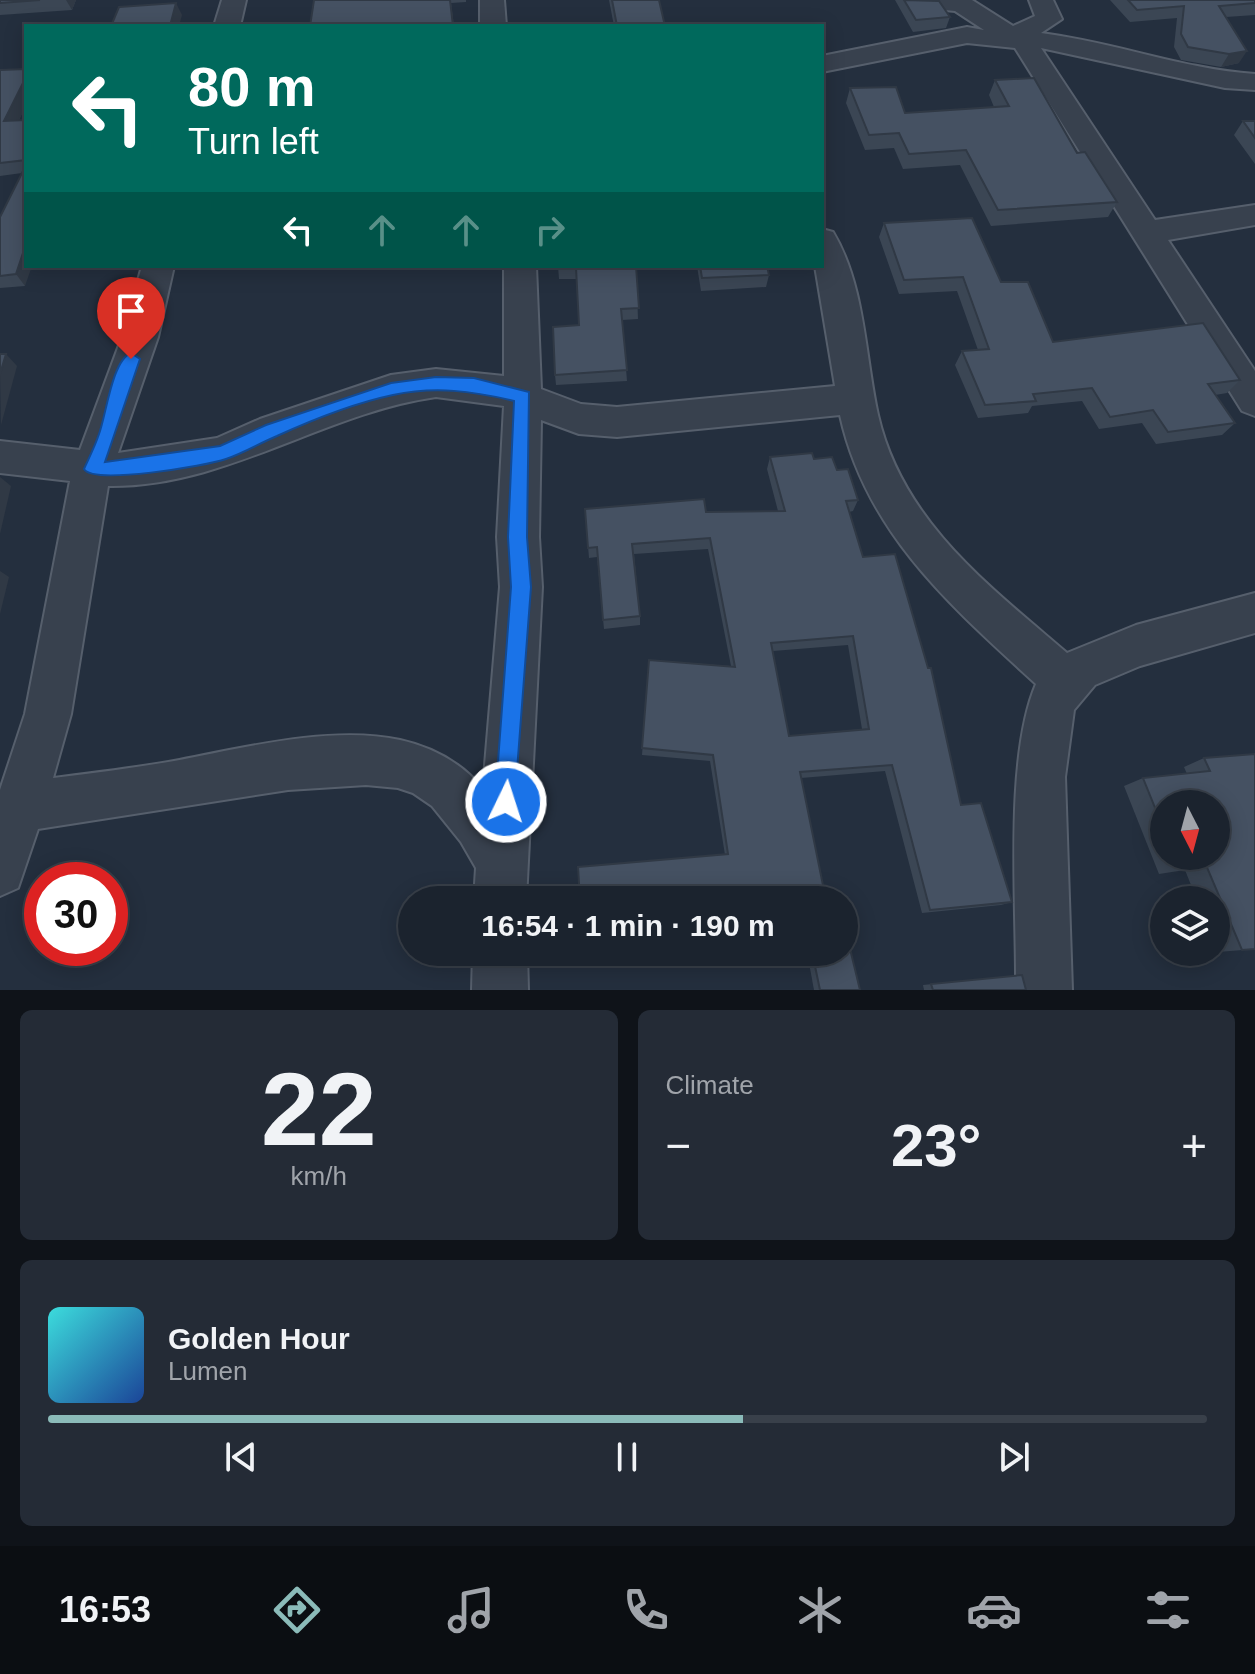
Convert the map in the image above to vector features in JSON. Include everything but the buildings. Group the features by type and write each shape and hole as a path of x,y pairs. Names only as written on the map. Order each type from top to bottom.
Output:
{"street":[{"path":"228,24 234,0"},
{"path":"492,0 493,24"},
{"path":"914,0 961,4 1013,39 1255,401"},
{"path":"1013,39 1049,19 1041,0"},
{"path":"824,64 967,35 1129,56 1252,84"},
{"path":"1144,233 1255,215"},
{"path":"824,246 844,309 856,399 882,487 947,576 1068,683"},
{"path":"0,870 48,714 82,510 93,469 140,337 157,268"},
{"path":"501,882 521,587 518,537 523,396 520,268"},
{"path":"0,457 112,470 223,453 273,430 391,389 436,383 474,385 523,396 579,419 617,422 856,399"},
{"path":"1044,990 1041,777 1052,700 1079,670 1136,646 1251,621"},
{"path":"19,806 148,789 246,771 353,762 395,762 424,772 452,791 478,822 501,882"},
{"path":"500,966 500,990"}],"route":[{"path":"131,359 114,404 110,430 93,469 112,470 223,453 273,430 391,389 436,383 474,385 523,396 518,537 521,587 506,802"}]}
